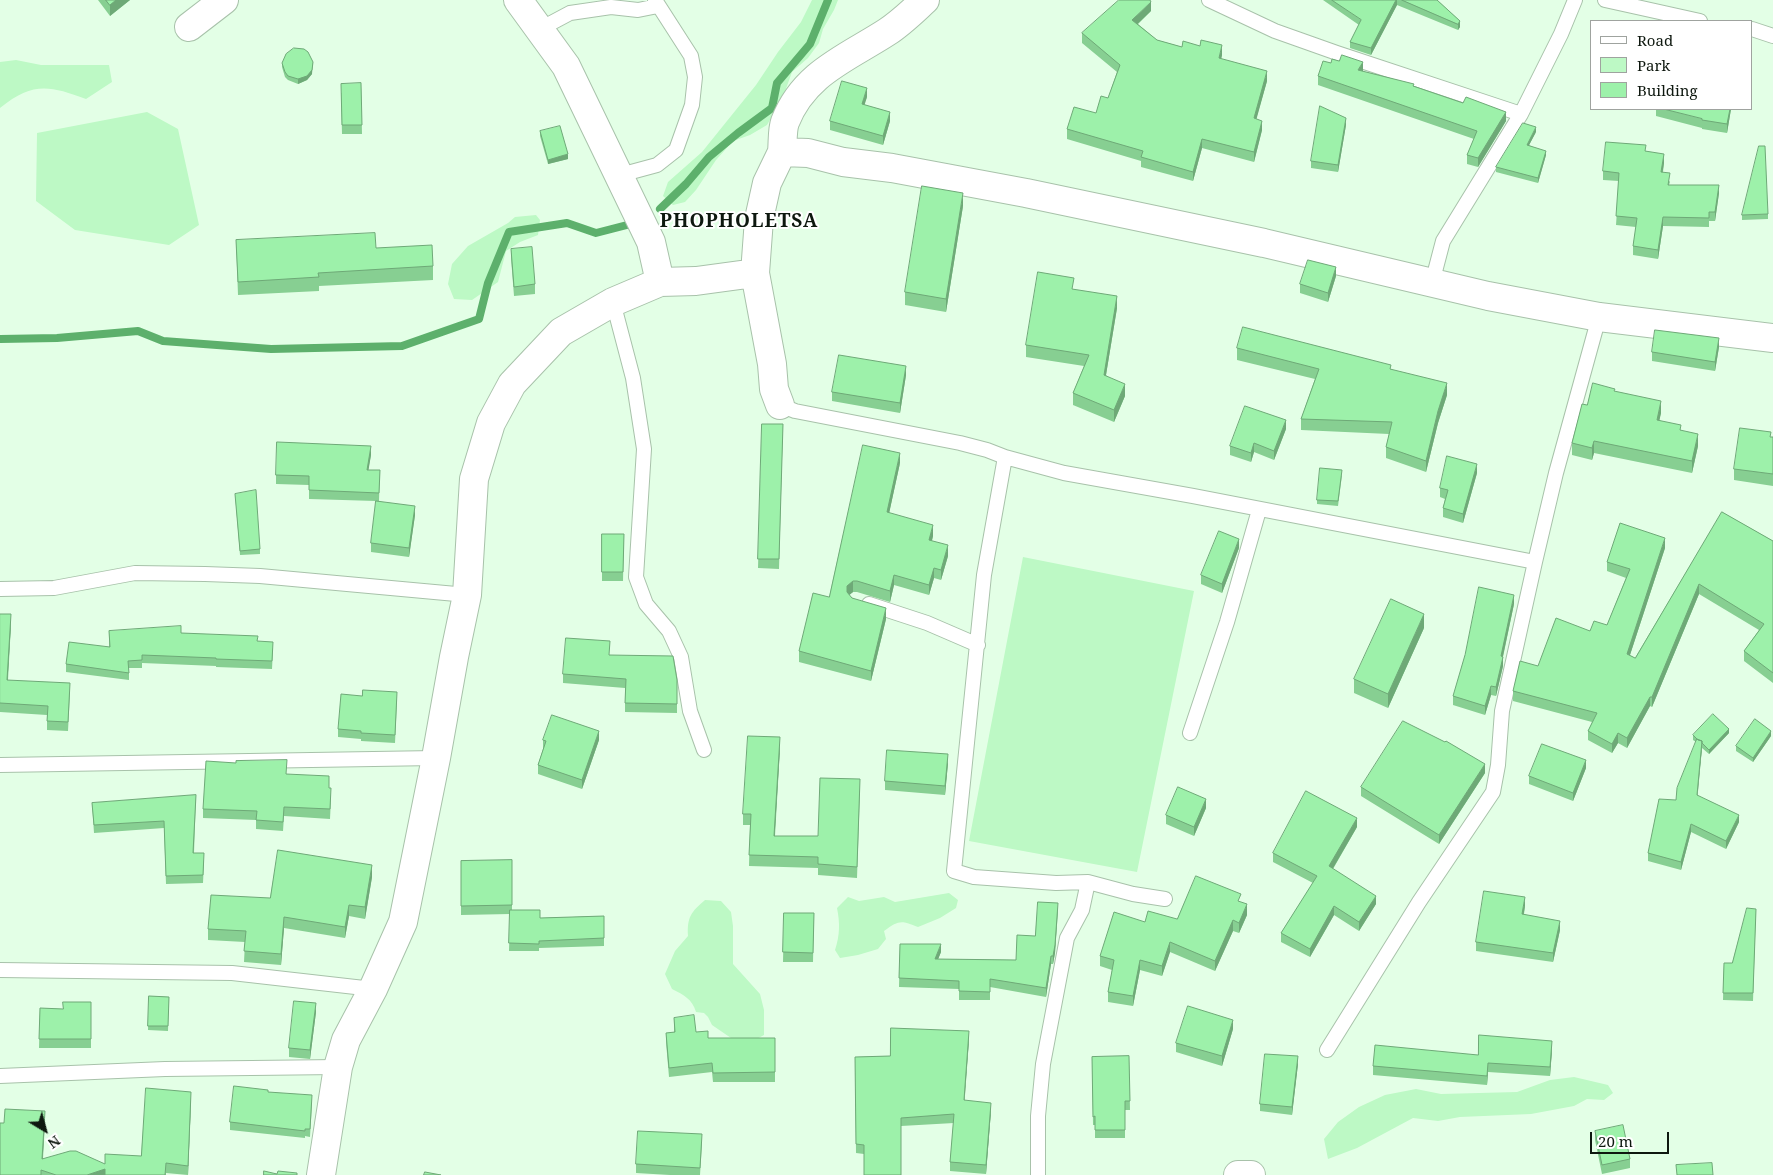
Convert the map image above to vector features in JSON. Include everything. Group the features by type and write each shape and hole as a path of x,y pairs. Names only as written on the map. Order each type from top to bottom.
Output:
{"street":[{"path":"189,27 224,0"},
{"path":"518,0 566,66 651,242 660,282"},
{"path":"780,405 774,389 772,364 755,274 759,220 767,183 782,152 785,123 796,99 831,64 888,31 925,0"},
{"path":"782,152 808,153 843,162 892,168 1026,193 1264,242 1488,296 1599,317 1773,338"},
{"path":"321,1175 338,1067 346,1040 373,989 403,922 467,596 474,479 491,423 512,384 560,332 613,302 660,282 696,281 755,274"},
{"path":"1238,1175 1251,1175"}],"lane":[{"path":"1209,0 1276,31 1521,114"},
{"path":"1432,283 1443,241 1521,114 1561,34 1575,0"},
{"path":"1605,0 1695,20"},
{"path":"540,29 570,13 611,7 638,10 656,3 691,56 695,77 692,105 676,150 657,165 620,175"},
{"path":"1753,29 1773,36"},
{"path":"613,302 634,378 644,449 636,577 646,604 669,631 682,657 690,711 704,750"},
{"path":"1327,1050 1419,902 1493,792 1498,765 1502,710 1535,562 1556,473 1599,317"},
{"path":"780,405 795,411 960,442 1005,457 1064,473 1535,562"},
{"path":"1005,457 984,574 954,871 974,877 1056,883 1088,882 1133,894 1165,899"},
{"path":"1190,733 1227,622 1260,510"},
{"path":"0,589 54,588 135,573 260,576 467,596"},
{"path":"855,600 927,622 978,645"},
{"path":"0,765 436,758"},
{"path":"1038,1175 1038,1116 1043,1064 1067,938 1082,910 1088,882"},
{"path":"0,970 232,973 373,989"},
{"path":"0,1076 166,1069 338,1067"}],"green space":[{"path":"812,0 838,0 823,29 819,43 808,58 792,72 783,97 767,125 750,135 733,141 716,160 696,190 685,202 673,205 663,196 668,182 702,152 756,85 801,22"},
{"path":"16,60 41,65 109,65 112,82 86,99 61,91 41,88 22,94 0,108 0,62"},
{"path":"147,112 178,129 199,225 169,245 75,230 36,201 37,133"},
{"path":"536,215 540,220 538,235 520,242 506,251 498,282 472,300 454,299 448,284 452,264 468,246 515,217"},
{"path":"1023,557 1194,591 1137,872 969,841"},
{"path":"949,893 958,900 956,908 940,918 918,927 904,922 893,925 884,931 886,939 878,949 840,958 835,950 839,929 837,908 848,897 859,901 884,897 895,902"},
{"path":"705,900 721,901 731,912 733,964 760,994 764,1010 764,1035 753,1041 731,1038 712,1025 704,1013 696,1012 687,998 672,989 665,974 675,951 688,936 688,924 691,915"},
{"path":"1574,1077 1608,1085 1613,1093 1604,1100 1587,1099 1574,1106 1531,1114 1460,1117 1438,1121 1413,1118 1357,1148 1328,1159 1324,1139 1338,1122 1359,1107 1385,1095 1416,1089 1441,1094 1517,1092 1550,1080"}],"building":[{"path":"106,0 116,0 110,5"},
{"path":"1119,0 1150,0 1151,2 1132,20 1157,40 1182,47 1183,41 1200,46 1201,40 1222,45 1219,58 1267,71 1254,118 1262,121 1254,152 1202,139 1193,172 1141,157 1143,151 1067,129 1074,107 1096,113 1101,96 1108,98 1120,65 1082,33"},
{"path":"1332,0 1396,0 1371,48 1350,42 1361,20"},
{"path":"1402,0 1437,0 1460,21 1458,24"},
{"path":"294,48 304,49 308,52 313,62 312,70 307,76 298,79 288,76 282,63 286,54"},
{"path":"1342,55 1363,62 1358,70 1414,84 1413,86 1463,103 1466,97 1506,112 1478,158 1467,155 1477,131 1318,76 1323,61 1331,63 1332,59 1339,61"},
{"path":"842,81 867,88 862,104 890,112 883,136 830,121"},
{"path":"361,83 362,125 342,125 341,84"},
{"path":"1320,106 1346,118 1338,165 1311,161"},
{"path":"1668,110 1730,110 1727,124"},
{"path":"1523,123 1536,127 1527,145 1546,151 1538,178 1496,167"},
{"path":"560,126 568,154 548,160 540,131"},
{"path":"1606,142 1646,145 1645,151 1664,154 1661,172 1670,173 1668,185 1719,185 1715,212 1709,212 1709,218 1663,217 1658,250 1633,246 1637,218 1616,216 1619,173 1603,171"},
{"path":"1759,146 1765,146 1768,214 1742,215"},
{"path":"922,186 963,193 946,299 905,292"},
{"path":"375,233 376,248 432,245 433,266 318,273 319,277 238,282 236,240"},
{"path":"532,247 535,284 514,287 511,249"},
{"path":"1308,260 1336,267 1328,293 1300,284"},
{"path":"1038,272 1074,278 1072,289 1117,296 1104,375 1125,384 1114,410 1073,393 1089,355 1026,345"},
{"path":"1243,327 1391,365 1390,369 1447,383 1426,461 1386,447 1392,422 1301,419 1319,369 1237,348"},
{"path":"1655,330 1719,338 1715,362 1652,352"},
{"path":"839,355 906,366 900,403 832,392"},
{"path":"1593,383 1615,389 1614,391 1661,401 1657,420 1681,425 1680,430 1698,434 1692,461 1594,441 1592,448 1572,443 1582,404 1587,405"},
{"path":"1245,406 1286,420 1274,451 1254,443 1251,453 1230,446"},
{"path":"762,424 783,424 779,559 758,559"},
{"path":"1740,428 1771,432 1770,437 1773,437 1773,474 1734,469"},
{"path":"277,442 371,446 367,470 380,470 379,493 309,490 309,476 276,475"},
{"path":"863,445 900,453 887,512 933,525 929,540 948,545 941,570 934,568 929,585 894,575 890,591 857,581 853,581 847,586 847,592 852,598 886,608 871,671 799,651 813,593 829,597"},
{"path":"1447,456 1477,464 1463,514 1443,508 1448,490 1440,488"},
{"path":"1320,468 1342,470 1338,501 1317,500"},
{"path":"256,490 260,549 240,551 235,494"},
{"path":"376,501 415,506 409,548 371,543"},
{"path":"1722,512 1773,541 1773,673 1744,651 1764,624 1699,584 1652,697 1650,697 1627,738 1618,733 1612,744 1588,731 1597,713 1513,691 1520,661 1538,666 1556,618 1590,631 1594,621 1607,625 1630,569 1607,562 1620,523 1665,538 1627,654 1635,658"},
{"path":"1219,531 1239,539 1222,584 1201,575"},
{"path":"602,534 624,534 623,572 602,572"},
{"path":"1479,587 1514,595 1496,687 1491,686 1485,706 1453,696 1465,655"},
{"path":"1391,599 1424,614 1388,694 1354,679"},
{"path":"0,614 11,614 7,680 70,683 68,722 47,721 48,706 0,703"},
{"path":"181,626 181,633 258,636 257,641 273,642 272,661 142,655 142,660 128,661 129,673 66,664 69,642 110,647 109,631"},
{"path":"566,638 610,641 609,655 673,656 677,680 677,704 625,703 626,679 563,674"},
{"path":"363,690 397,692 395,735 361,733 361,731 338,729 341,694 362,696"},
{"path":"1713,714 1729,729 1709,750 1702,741 1693,735"},
{"path":"552,715 599,731 582,780 538,765 546,741 543,740"},
{"path":"1755,719 1771,731 1753,758 1736,746"},
{"path":"1403,721 1446,741 1485,764 1439,835 1361,787"},
{"path":"748,736 780,737 774,836 818,836 820,778 860,779 857,867 818,864 818,857 749,855 751,814 743,814"},
{"path":"1697,739 1702,741 1697,795 1739,815 1726,841 1691,824 1681,862 1648,853 1659,799 1676,800 1677,788"},
{"path":"1542,744 1586,760 1573,793 1529,776"},
{"path":"887,750 948,754 945,786 885,781"},
{"path":"287,760 286,774 329,776 329,788 331,788 330,809 284,807 283,822 256,820 257,811 203,809 206,761 236,763 236,761"},
{"path":"1178,787 1206,799 1194,827 1166,815"},
{"path":"1306,791 1357,818 1329,866 1376,896 1359,922 1334,906 1310,949 1281,933 1317,876 1273,853"},
{"path":"196,795 193,853 204,853 203,875 166,876 164,821 94,825 92,803"},
{"path":"278,850 372,865 365,907 349,905 345,927 284,917 281,954 244,951 246,931 208,929 211,895 270,898"},
{"path":"512,860 512,905 461,906 461,861"},
{"path":"1196,876 1241,894 1238,901 1247,904 1239,923 1233,920 1215,961 1170,942 1162,966 1140,960 1133,996 1108,992 1114,960 1100,956 1114,912 1145,922 1148,911 1177,919"},
{"path":"1484,891 1525,897 1522,914 1560,921 1553,953 1476,942"},
{"path":"1038,902 1058,903 1055,945 1053,956 1051,956 1046,988 990,979 990,992 959,991 959,981 899,978 900,944 941,944 935,959 1016,960 1017,935 1035,936"},
{"path":"1747,908 1756,909 1753,993 1723,993 1724,963 1732,963"},
{"path":"510,910 540,910 540,918 604,916 604,938 539,941 539,944 509,943"},
{"path":"784,913 814,913 813,953 783,952"},
{"path":"149,996 169,997 168,1026 148,1026"},
{"path":"294,1001 316,1003 310,1050 289,1048"},
{"path":"63,1002 91,1002 91,1039 39,1039 40,1008 63,1009"},
{"path":"1188,1006 1233,1020 1222,1056 1176,1043"},
{"path":"694,1015 696,1032 708,1031 708,1038 775,1038 775,1072 713,1073 712,1063 669,1068 666,1033 675,1032 674,1018"},
{"path":"891,1028 969,1031 964,1100 991,1103 986,1165 950,1162 954,1114 901,1118 901,1175 864,1175 864,1145 856,1144 855,1057 890,1056"},
{"path":"1479,1035 1552,1041 1550,1067 1488,1063 1487,1076 1373,1066 1375,1045 1478,1055"},
{"path":"1265,1054 1298,1056 1292,1107 1260,1104"},
{"path":"1129,1056 1130,1101 1125,1101 1125,1130 1095,1130 1092,1057"},
{"path":"234,1086 268,1090 268,1092 312,1095 310,1129 305,1129 305,1131 230,1122"},
{"path":"146,1088 191,1092 188,1166 166,1163 165,1175 105,1175 105,1169 87,1175 56,1175 41,1170 41,1175 0,1175 0,1123 4,1123 5,1109 45,1111 42,1159 70,1151 76,1151 105,1164 105,1154 141,1156"},
{"path":"1623,1125 1630,1159 1602,1165 1595,1131"},
{"path":"638,1131 702,1134 700,1168 636,1164"},
{"path":"1712,1163 1713,1175 1677,1175 1676,1165"},
{"path":"264,1171 277,1174 278,1171 297,1173 297,1175 264,1175"},
{"path":"425,1172 441,1175 424,1175"}],"waterway":[{"path":"660,209 686,184 709,157 772,108 777,83 810,44 828,0"},
{"path":"0,339 57,338 138,331 163,341 271,349 402,346 479,319 488,283 509,232 567,223 596,233 627,225"}],"district":[{"name":"PHOPHOLETSA","path":"739,222"}]}
